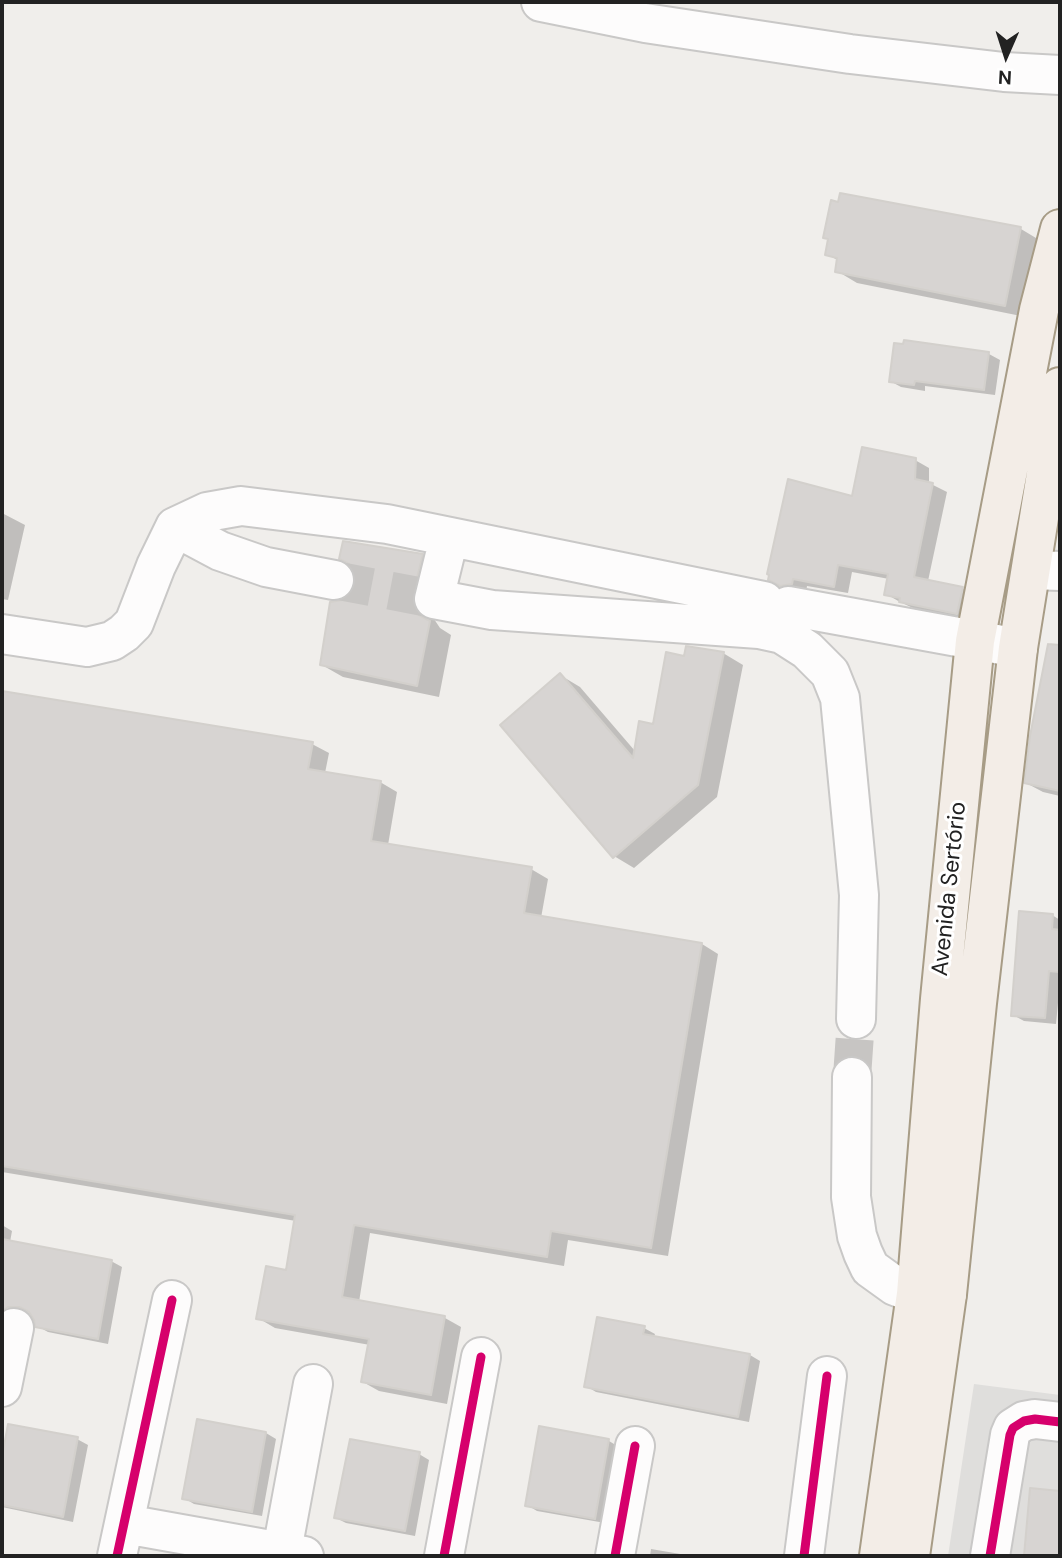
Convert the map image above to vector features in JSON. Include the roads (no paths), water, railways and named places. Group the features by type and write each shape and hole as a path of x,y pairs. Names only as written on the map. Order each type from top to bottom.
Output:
{"main road":[{"name":"Avenida Sertório","path":"911,1556 932,1294 940,999 975,641 1039,310 1060,229"},
{"name":"Avenida Sertório","path":"879,1556 932,1294 977,1003 1018,648 1046,570 1059,398"}],"street":[{"path":"541,2 645,23 850,54 1004,72 1060,75"},
{"path":"2,634 87,648 112,641 134,623 156,566 175,527 207,512 241,506 387,524 776,604 1018,648"},
{"path":"175,527 220,551 266,567 334,580"},
{"path":"449,538 434,599 492,610 759,629 782,634 807,650 830,673 840,698 859,895 856,1019"},
{"path":"852,1077 851,1197 857,1236 870,1268 895,1286 932,1294"},
{"path":"172,1300 121,1540 289,1555 313,1384"},
{"path":"2,1387 14,1328"},
{"path":"444,1556 481,1357"},
{"path":"804,1556 827,1376"},
{"path":"990,1556 1013,1428 1024,1421 1035,1419 1060,1422"},
{"path":"615,1556 635,1446"}],"tunnel":[{"path":"334,580 434,599"},
{"path":"852,1077 856,1019"}]}
